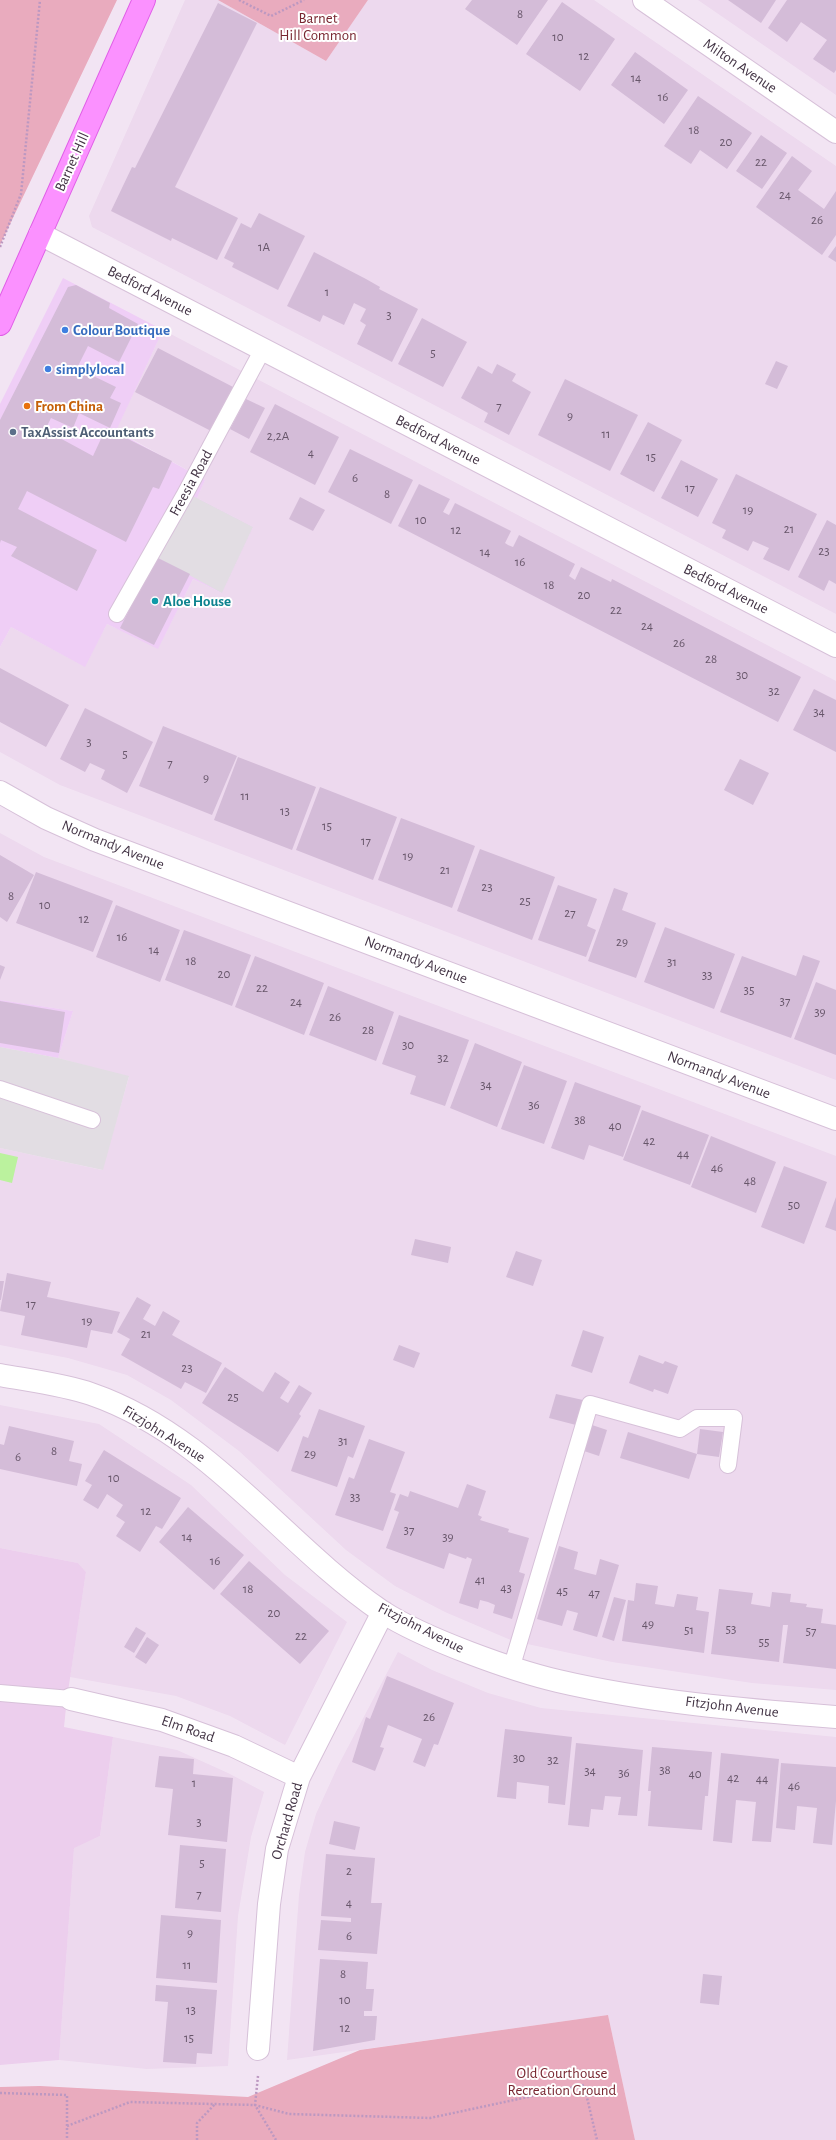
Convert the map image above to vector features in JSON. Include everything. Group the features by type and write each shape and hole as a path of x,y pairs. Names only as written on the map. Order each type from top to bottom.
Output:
{"main road":[{"name":"Barnet Hill","path":"0,324 144,0"}],"street":[{"name":"Milton Avenue","path":"644,0 836,132"},
{"name":"Bedford Avenue","path":"40,234 836,646"},
{"name":"Normandy Avenue","path":"0,792 46,818 95,840 836,1119"},
{"name":"Fitzjohn Avenue","path":"0,1375 90,1393 133,1412 206,1458 330,1572 383,1612 443,1643 511,1668 559,1682 644,1696 768,1712 836,1717"},
{"name":"Orchard Road","path":"258,2049 270,1904 277,1849 299,1777 383,1612"},
{"name":"Elm Road","path":"71,1699 162,1720 234,1746 299,1777"}],"lane":[{"name":"Freesia Road","path":"117,614 184,496 263,349"},
{"path":"0,1090 92,1120"},
{"path":"511,1668 590,1404 680,1429 697,1418 734,1418 728,1465"},
{"path":"0,1693 71,1699"}],"path":[{"path":"0,247 21,194 40,0"},
{"path":"239,0 271,16 304,0"},
{"path":"258,2049 258,2084 255,2105 276,2140"},
{"path":"67,2126 130,2102 255,2105 289,2114 430,2118 584,2085 596,2140"},
{"path":"0,2093 67,2095 67,2140"},
{"path":"197,2140 197,2123 215,2104"}],"shaded area":[{"path":"185,0 218,0 326,61 368,0 594,0 836,166 836,614 92,227 89,216"},
{"path":"698,0 836,0 836,95"},
{"path":"63,278 163,330 116,431 205,480 197,498 253,527 222,593 193,579 158,649 107,624 85,667 11,627 0,647 0,404"},
{"path":"163,330 836,681 836,1080 60,785 0,752 0,647 11,627 84,666 107,624 158,648 193,579 222,593 253,527 197,498 205,480 116,430"},
{"path":"191,495 253,527 222,593 156,557"},
{"path":"0,833 44,857 836,1156 836,1690 752,1683 612,1662 513,1641 445,1612 395,1586 346,1550 239,1451 171,1400 127,1375 68,1358 0,1345 0,1148 102,1170 129,1077 58,1058 73,1011 0,1000"},
{"path":"0,1000 73,1011 58,1058 0,1047"},
{"path":"0,1047 58,1058 129,1076 103,1170 0,1148"},
{"path":"0,1153 18,1157 12,1183 0,1180"},
{"path":"0,1405 99,1424 191,1485 285,1575 347,1622 285,1745 230,1716 176,1696 70,1677 86,1572 78,1563 0,1548"},
{"path":"0,1548 78,1563 86,1572 64,1727 113,1737 100,1836 74,1848 59,2060 0,2065"},
{"path":"398,1652 432,1670 488,1693 541,1708 836,1737 836,2140 635,2140 608,2015 287,2060 299,1895 305,1852 316,1814 338,1766"},
{"path":"113,1737 177,1750 228,1773 264,1792 251,1837 238,1916 228,2066 147,2069 59,2060 74,1847 100,1836"}],"green space":[{"path":"0,0 117,0 0,245"},
{"name":"Barnet Hill Common","path":"218,0 368,0 326,61"},
{"name":"Old Courthouse Recreation Ground","path":"608,2015 635,2140 0,2140 0,2087 40,2086 248,2097 360,2050"}],"building":[{"path":"472,0 548,0 517,45 465,9"},
{"path":"728,0 776,0 761,23"},
{"path":"787,0 836,0 836,70 834,73 813,59 827,40 801,22 787,42 768,28"},
{"path":"562,2 615,39 580,91 526,54"},
{"path":"218,3 257,23 175,187 238,218 217,260 172,238 171,241 111,211 132,167 135,168"},
{"path":"635,52 688,90 664,124 611,85"},
{"path":"698,96 752,133 727,169 700,150 691,164 664,146"},
{"path":"761,135 787,153 762,189 736,171"},
{"path":"792,156 812,171 798,190 824,209 836,191 836,235 822,255 756,207"},
{"path":"259,213 305,236 278,290 232,267 234,263 224,258 241,223 251,228"},
{"path":"836,246 836,262 828,257"},
{"path":"314,252 366,279 380,287 379,289 418,309 392,362 357,344 366,325 360,321 366,309 354,303 344,325 323,315 320,322 287,306"},
{"path":"76,285 110,303 109,308 138,324 119,362 88,346 77,368 116,387 110,398 121,403 110,428 79,413 73,428 51,418 45,430 93,456 106,428 172,461 159,489 153,487 126,542 27,491 18,509 97,550 77,591 11,556 17,547 1,540 0,543 0,420 68,287"},
{"path":"422,318 467,342 443,387 398,364"},
{"path":"158,348 235,388 213,432 135,392"},
{"path":"776,361 788,366 777,389 765,384"},
{"path":"497,364 516,374 512,381 531,392 509,435 484,422 488,413 461,398 478,366 492,374"},
{"path":"565,379 638,415 610,471 538,435"},
{"path":"246,399 265,408 249,439 230,429"},
{"path":"275,404 339,437 315,485 250,452"},
{"path":"648,422 682,440 654,492 620,474"},
{"path":"350,449 413,480 391,524 328,492"},
{"path":"681,460 718,479 698,517 661,498"},
{"path":"736,474 817,514 789,571 763,559 769,548 753,541 748,551 722,538 726,530 712,523"},
{"path":"419,484 450,499 443,512 449,515 455,503 511,531 505,543 508,545 513,547 519,535 575,564 569,576 575,580 581,567 611,582 612,579 801,677 778,722 398,526"},
{"path":"300,497 325,510 313,531 289,519"},
{"path":"827,520 836,525 836,584 829,580 824,591 798,577"},
{"name":"Aloe House","path":"156,557 190,574 154,645 120,628"},
{"path":"0,668 69,705 46,747 0,722"},
{"path":"814,689 836,700 836,752 793,730"},
{"path":"85,708 153,742 127,793 101,779 105,770 90,763 85,772 60,759"},
{"path":"163,726 237,756 212,815 139,786"},
{"path":"238,757 316,787 292,850 214,820"},
{"path":"740,759 769,773 753,805 724,790"},
{"path":"320,787 397,817 373,880 296,850"},
{"path":"401,818 475,846 452,908 378,880"},
{"path":"480,849 555,877 532,940 457,911"},
{"path":"0,855 34,875 7,922 0,917"},
{"path":"36,872 113,901 93,952 16,923"},
{"path":"558,885 597,899 587,926 596,930 586,957 538,940"},
{"path":"614,888 628,893 622,910 656,923 636,978 588,961"},
{"path":"116,905 180,930 160,982 96,957"},
{"path":"665,927 735,954 714,1009 644,982"},
{"path":"184,930 251,955 232,1006 165,980"},
{"path":"803,955 820,961 791,1038 720,1012 742,956 796,976"},
{"path":"255,956 324,983 304,1035 235,1007"},
{"path":"0,965 5,967 0,980"},
{"path":"816,982 836,990 836,1055 794,1039"},
{"path":"328,986 394,1012 376,1061 309,1035"},
{"path":"0,1001 65,1012 59,1053 0,1043"},
{"path":"399,1015 469,1040 445,1106 410,1094 416,1076 382,1064"},
{"path":"475,1043 522,1062 497,1127 450,1108"},
{"path":"524,1065 567,1081 544,1144 501,1129"},
{"path":"575,1082 641,1106 623,1157 589,1145 584,1160 551,1148"},
{"path":"642,1110 709,1135 690,1185 623,1160"},
{"path":"711,1136 776,1162 756,1213 691,1187"},
{"path":"784,1166 827,1182 804,1244 761,1227"},
{"path":"836,1197 836,1231 825,1227"},
{"path":"415,1239 451,1247 448,1263 411,1255"},
{"path":"516,1251 542,1260 533,1286 506,1277"},
{"path":"7,1273 51,1282 47,1297 120,1312 112,1334 91,1330 87,1348 21,1335 25,1316 0,1311"},
{"path":"0,1281 4,1281 1,1300 0,1300"},
{"path":"137,1297 151,1305 143,1319 155,1326 163,1311 180,1321 172,1335 222,1363 206,1393 185,1382 181,1389 121,1355 130,1339 117,1332"},
{"path":"583,1330 604,1337 592,1373 571,1366"},
{"path":"399,1345 420,1353 414,1368 393,1360"},
{"path":"639,1355 663,1364 665,1361 678,1366 668,1394 654,1389 653,1392 629,1383"},
{"path":"225,1367 263,1392 275,1372 290,1382 280,1398 288,1403 299,1385 312,1393 299,1414 301,1416 278,1452 202,1403"},
{"path":"556,1394 583,1400 576,1425 549,1418"},
{"path":"319,1409 365,1426 353,1458 348,1456 337,1487 291,1471 303,1436 308,1438"},
{"path":"592,1425 607,1430 599,1456 584,1451"},
{"path":"9,1426 74,1441 69,1461 82,1464 77,1486 0,1469 0,1444 4,1445"},
{"path":"700,1429 723,1432 719,1457 697,1454"},
{"path":"628,1432 697,1454 689,1479 620,1458"},
{"path":"369,1439 405,1452 390,1492 396,1494 383,1531 335,1515 349,1477 354,1479"},
{"path":"104,1450 181,1498 162,1529 156,1526 140,1552 116,1536 125,1522 116,1516 123,1505 107,1494 98,1509 83,1500 92,1485 85,1481"},
{"path":"467,1484 486,1491 478,1515 482,1517 480,1520 509,1529 508,1532 529,1538 519,1572 525,1574 512,1619 493,1613 495,1605 488,1602 480,1600 478,1609 459,1603 472,1559 467,1557 466,1559 449,1553 444,1569 386,1548 399,1512 394,1510 400,1494 408,1497 410,1491 458,1508"},
{"path":"188,1507 244,1555 214,1590 159,1542"},
{"path":"559,1546 578,1552 574,1569 596,1575 600,1559 619,1565 597,1637 573,1630 578,1613 567,1610 562,1626 537,1619"},
{"path":"249,1561 329,1631 300,1664 220,1594"},
{"path":"636,1583 658,1586 655,1604 674,1607 677,1594 698,1597 696,1610 709,1612 704,1653 622,1641 628,1600 634,1601"},
{"path":"719,1589 753,1593 751,1604 770,1607 772,1592 791,1594 790,1602 807,1604 806,1607 823,1609 821,1623 836,1625 836,1669 783,1663 788,1625 783,1625 779,1662 711,1654"},
{"path":"614,1597 626,1600 614,1641 602,1637"},
{"path":"136,1627 146,1633 134,1653 124,1647"},
{"path":"147,1637 159,1645 146,1664 135,1657"},
{"path":"387,1676 454,1703 438,1745 434,1744 425,1767 413,1762 422,1739 388,1725 380,1747 384,1748 375,1771 352,1762 366,1717 370,1719"},
{"path":"505,1729 572,1737 565,1805 548,1803 549,1786 517,1782 516,1799 497,1797"},
{"path":"576,1743 643,1750 637,1816 618,1815 621,1797 605,1796 603,1810 591,1809 589,1827 568,1825"},
{"path":"652,1747 712,1752 708,1796 705,1796 702,1830 648,1826 651,1791 648,1791"},
{"path":"721,1753 779,1759 771,1842 752,1841 756,1802 736,1800 732,1843 713,1841"},
{"path":"159,1756 194,1759 193,1774 233,1778 227,1842 168,1835 173,1789 155,1787"},
{"path":"781,1763 836,1767 836,1801 832,1845 813,1843 817,1808 797,1806 795,1830 776,1828"},
{"path":"334,1821 360,1827 355,1850 329,1844"},
{"path":"180,1845 226,1849 221,1912 175,1908"},
{"path":"326,1854 375,1858 371,1903 382,1903 377,1954 318,1950 321,1920 351,1922 351,1918 321,1916"},
{"path":"161,1915 221,1920 217,1983 156,1978"},
{"path":"320,1959 368,1962 366,1989 374,1989 372,2011 364,2011 364,2016 377,2016 375,2040 313,2051"},
{"path":"703,1974 722,1976 719,2005 700,2003"},
{"path":"156,1985 217,1990 212,2054 197,2053 196,2064 163,2062 168,2002 155,2001"}],"place":[{"name":"Colour Boutique","path":"65,330"},
{"name":"simplylocal","path":"48,369"},
{"name":"From China","path":"27,406"},
{"name":"TaxAssist Accountants","path":"13,432"},
{"name":"Aloe House","path":"155,601"}]}
